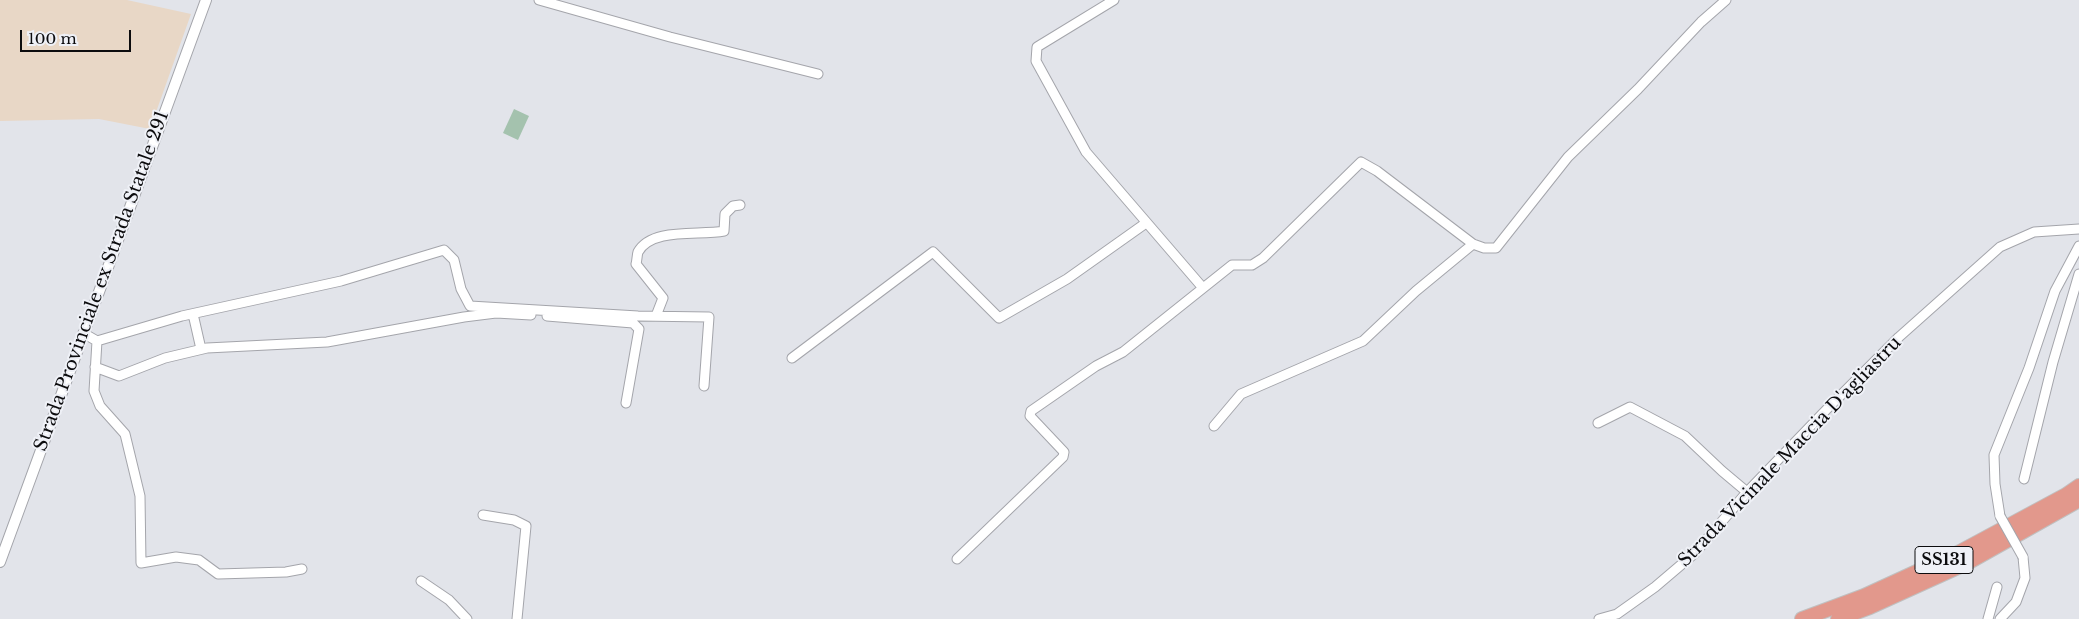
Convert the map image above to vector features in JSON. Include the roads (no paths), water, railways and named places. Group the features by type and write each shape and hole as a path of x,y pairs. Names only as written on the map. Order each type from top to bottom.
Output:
{"highway":[{"name":"SS131","path":"1802,619 1864,596 1960,552 2066,495 2079,486"},
{"name":"SS131","path":"1838,619 1870,608 1967,563 2079,500"}],"street":[{"name":"Strada Provinciale ex Strada Statale 291","path":"0,562 206,0"},
{"path":"539,0 670,37 818,74"},
{"path":"1114,0 1037,47 1036,61 1086,152 1203,288"},
{"path":"957,559 1063,457 1064,452 1036,424 1030,416 1030,411 1096,366 1123,352 1232,265 1252,265 1263,258 1361,162 1377,170 1473,244 1484,248 1496,248 1568,157 1638,89 1701,22 1726,0"},
{"path":"656,316 663,298 636,264 638,252 653,238 665,235 724,231 725,214 733,206 740,205"},
{"path":"792,358 933,252 999,318 1067,279 1146,224"},
{"name":"Strada Vicinale Maccia D'agliastru","path":"1599,619 1617,614 1655,588 1696,553 1747,492 1899,337 2000,247 2034,232 2079,229"},
{"path":"1214,426 1241,394 1363,340 1416,291 1473,244"},
{"path":"2000,619 2016,602 2025,578 2023,557 2000,516 1995,484 1994,456 2029,368 2055,291 2079,246"},
{"path":"83,333 97,341 193,314 341,281 444,250 454,260 461,289 470,306 709,317 704,386"},
{"path":"2024,479 2053,362 2079,274"},
{"path":"95,367 119,376 166,358 201,349 327,342 496,313 553,316 633,323 639,328 626,403"},
{"path":"193,314 201,349"},
{"path":"97,341 94,391 100,406 125,434 140,496 141,563 176,557 199,560 218,574 286,572 302,569"},
{"path":"1598,423 1630,407 1685,436 1747,492"},
{"path":"482,515 514,520 526,526 517,619"},
{"path":"421,581 450,600 467,619"},
{"path":"1988,619 1997,587"}]}
